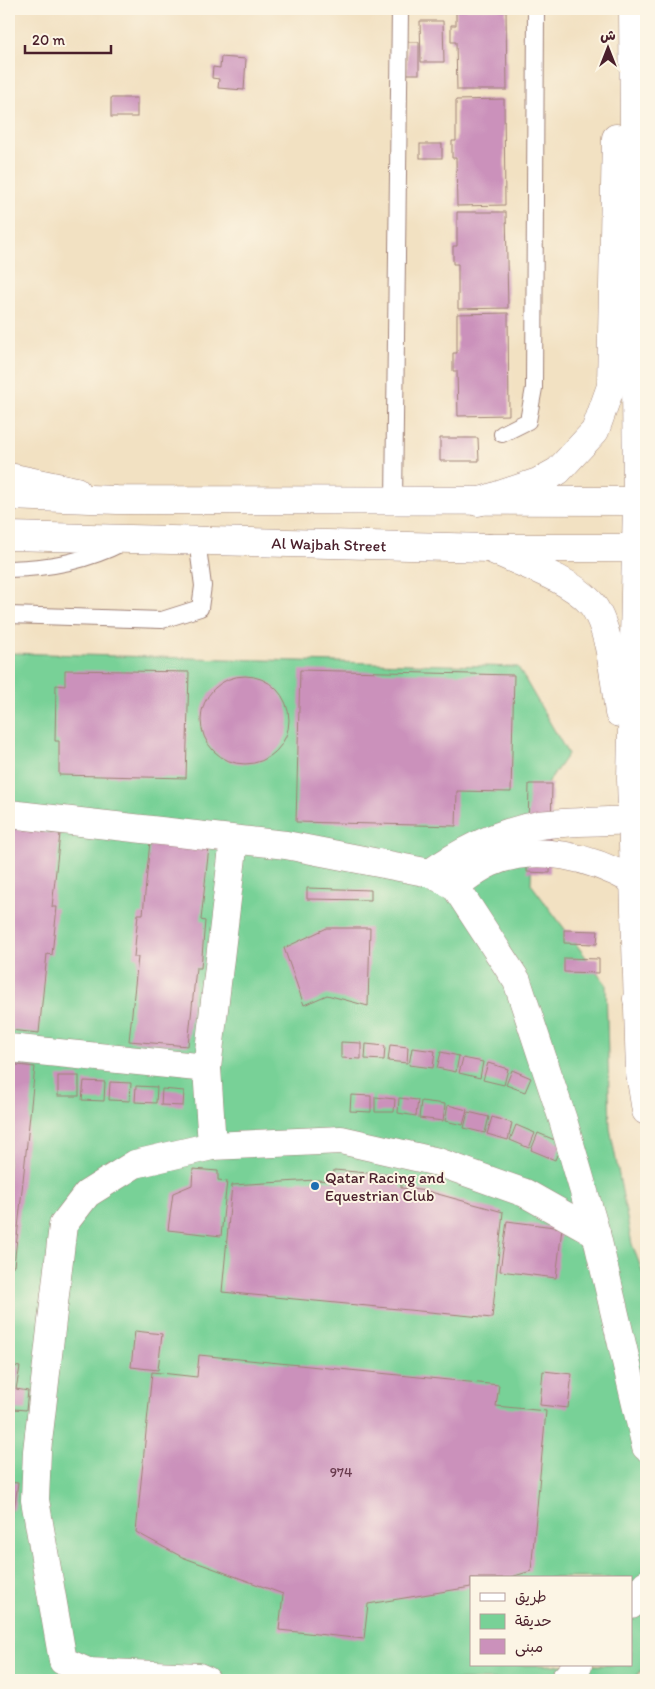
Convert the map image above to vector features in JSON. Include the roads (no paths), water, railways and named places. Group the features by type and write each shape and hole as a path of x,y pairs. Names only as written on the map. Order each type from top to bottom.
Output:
{"main road":[{"path":"633,9 642,506 631,779 640,1073 646,1112"},
{"path":"478,502 538,482 558,471 595,431 611,386 616,100 633,52"},
{"path":"633,52 646,87"},
{"path":"9,477 117,500"},
{"path":"9,496 117,500 394,501 642,506"},
{"name":"Al Wajbah Street","path":"9,536 489,548 641,542"},
{"path":"489,548 570,585 592,603 606,636 631,779"},
{"path":"9,814 286,845 430,873 455,886 517,981 563,1120 596,1233 646,1447"},
{"path":"430,873 454,856 480,843 539,826 632,820"},
{"path":"212,1146 207,1068 234,840"},
{"path":"455,886 490,863 514,856 539,854 589,861 612,869 634,881"},
{"path":"637,999 646,1026"},
{"path":"9,1048 207,1068"},
{"path":"206,1680 199,1677 88,1676 62,1671 35,1500 37,1452 63,1226 87,1194 135,1164 212,1146 341,1140 438,1162 524,1193 596,1233"},
{"path":"632,1603 646,1584"},
{"path":"564,1680 577,1666"}],"lane":[{"path":"394,501 400,9"},
{"path":"502,434 528,421 534,388 536,9"},
{"path":"9,569 39,568 72,563 102,553 131,538"},
{"path":"9,615 162,620 200,608 203,586 197,540"}],"place":[{"name":"Qatar Racing and Equestrian Club","path":"315,1186"}]}
